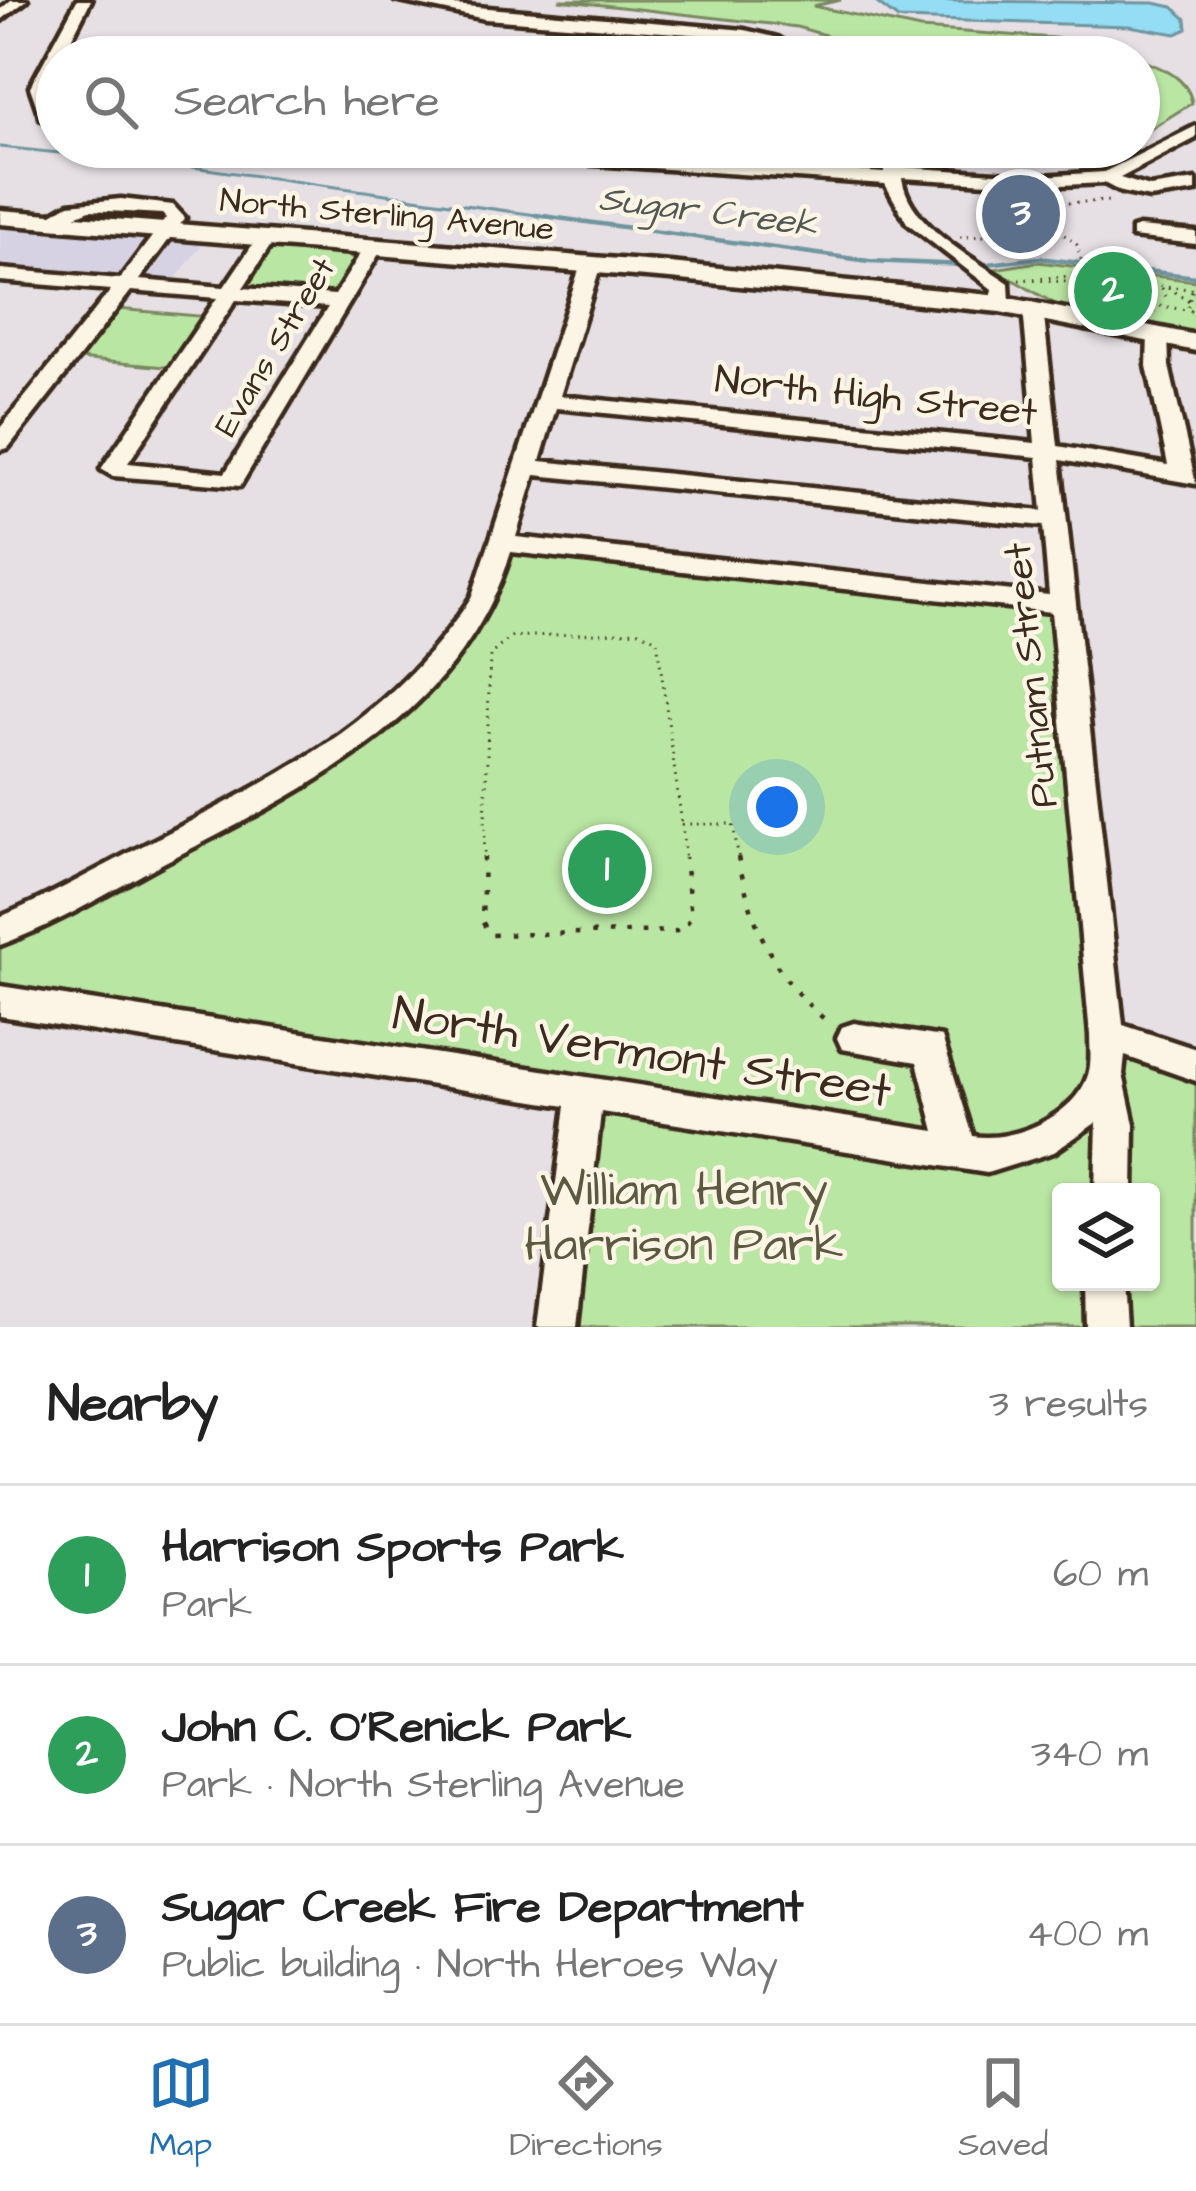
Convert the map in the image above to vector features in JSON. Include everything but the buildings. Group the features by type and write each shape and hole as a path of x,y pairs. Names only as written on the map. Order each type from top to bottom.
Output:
{"main road":[{"name":"North Sterling Avenue","path":"0,217 591,264 1001,289 1033,308 1156,323 1196,343"}],"street":[{"path":"0,16 20,0"},
{"path":"65,36 84,0"},
{"path":"402,0 447,11 753,36"},
{"path":"1160,149 1196,130"},
{"path":"774,168 1040,182 1108,177 1150,192 1175,193 1196,185"},
{"path":"892,168 894,190 915,221 949,240 1001,289"},
{"path":"1108,177 1124,168"},
{"path":"1154,168 1196,185"},
{"path":"0,443 166,231"},
{"path":"1138,233 1196,238"},
{"path":"230,293 266,239"},
{"name":"Evans Street","path":"230,293 113,470 232,481 374,247"},
{"path":"0,931 235,812 393,711 462,642 502,543 591,264"},
{"path":"0,295 8,275 341,302"},
{"name":"Putnam Street","path":"1033,308 1107,1035"},
{"path":"1156,323 1158,366 1189,474"},
{"name":"North High Street","path":"548,400 1050,451 1189,474"},
{"path":"526,467 1056,520"},
{"path":"502,543 1064,605"},
{"name":"North Vermont Street","path":"0,1001 987,1156 1019,1152 1050,1136 1090,1103 1106,1075"},
{"path":"1114,1183 1116,1125 1106,1075 1107,1035 1196,1066"},
{"path":"854,1038 930,1048 958,1151"},
{"path":"557,1327 585,1093"},
{"path":"1104,1291 1106,1327"}],"path":[{"path":"1054,187 1062,203 1121,199"},
{"path":"949,240 1056,232 1077,246 1085,274"},
{"path":"1001,289 1028,278 1085,274 1140,285"},
{"path":"1028,278 1194,290 1187,310"},
{"path":"1160,286 1167,300"},
{"path":"1160,286 1189,302"},
{"path":"1156,323 1153,305 1196,312"},
{"path":"639,631 657,640 682,824 691,917 680,931 490,935 482,921 490,656 498,643 512,637 639,631"},
{"path":"682,824 733,824 743,894 779,979 810,1011 854,1038"}],"shaded area":[{"path":"0,225 149,240 116,280 0,272"},
{"path":"205,241 170,286 136,283 168,242"}],"green space":[{"path":"559,0 841,0 813,6 920,29 1024,36 825,36 797,27"},
{"path":"1160,68 1180,80 1192,103 1160,123"},
{"path":"268,246 346,253 354,259 329,301 236,293"},
{"path":"1038,262 1196,281 1196,332 1057,305 994,269"},
{"path":"117,309 210,317 176,368 77,359"},
{"name":"William Henry Harrison Park","path":"502,543 1064,605 1107,1034 1196,1066 1196,1327 557,1327 585,1093 0,1001 0,931 235,812 429,680"}],"water":[{"path":"873,0 1154,3 1173,7 1186,19 1187,29 1176,34 1129,26 898,19"}],"waterway":[{"name":"Sugar Creek","path":"0,147 36,151"},
{"name":"Sugar Creek","path":"200,168 558,218"},
{"name":"Sugar Creek","path":"536,215 869,261 965,265"},
{"name":"Sugar Creek","path":"979,265 1039,258 1196,277"}],"place":[{"name":"Sugar Creek Fire Department","path":"1021,214"},
{"name":"John C. O'Renick Park","path":"1113,291"},
{"name":"Harrison Sports Park","path":"607,869"}]}
